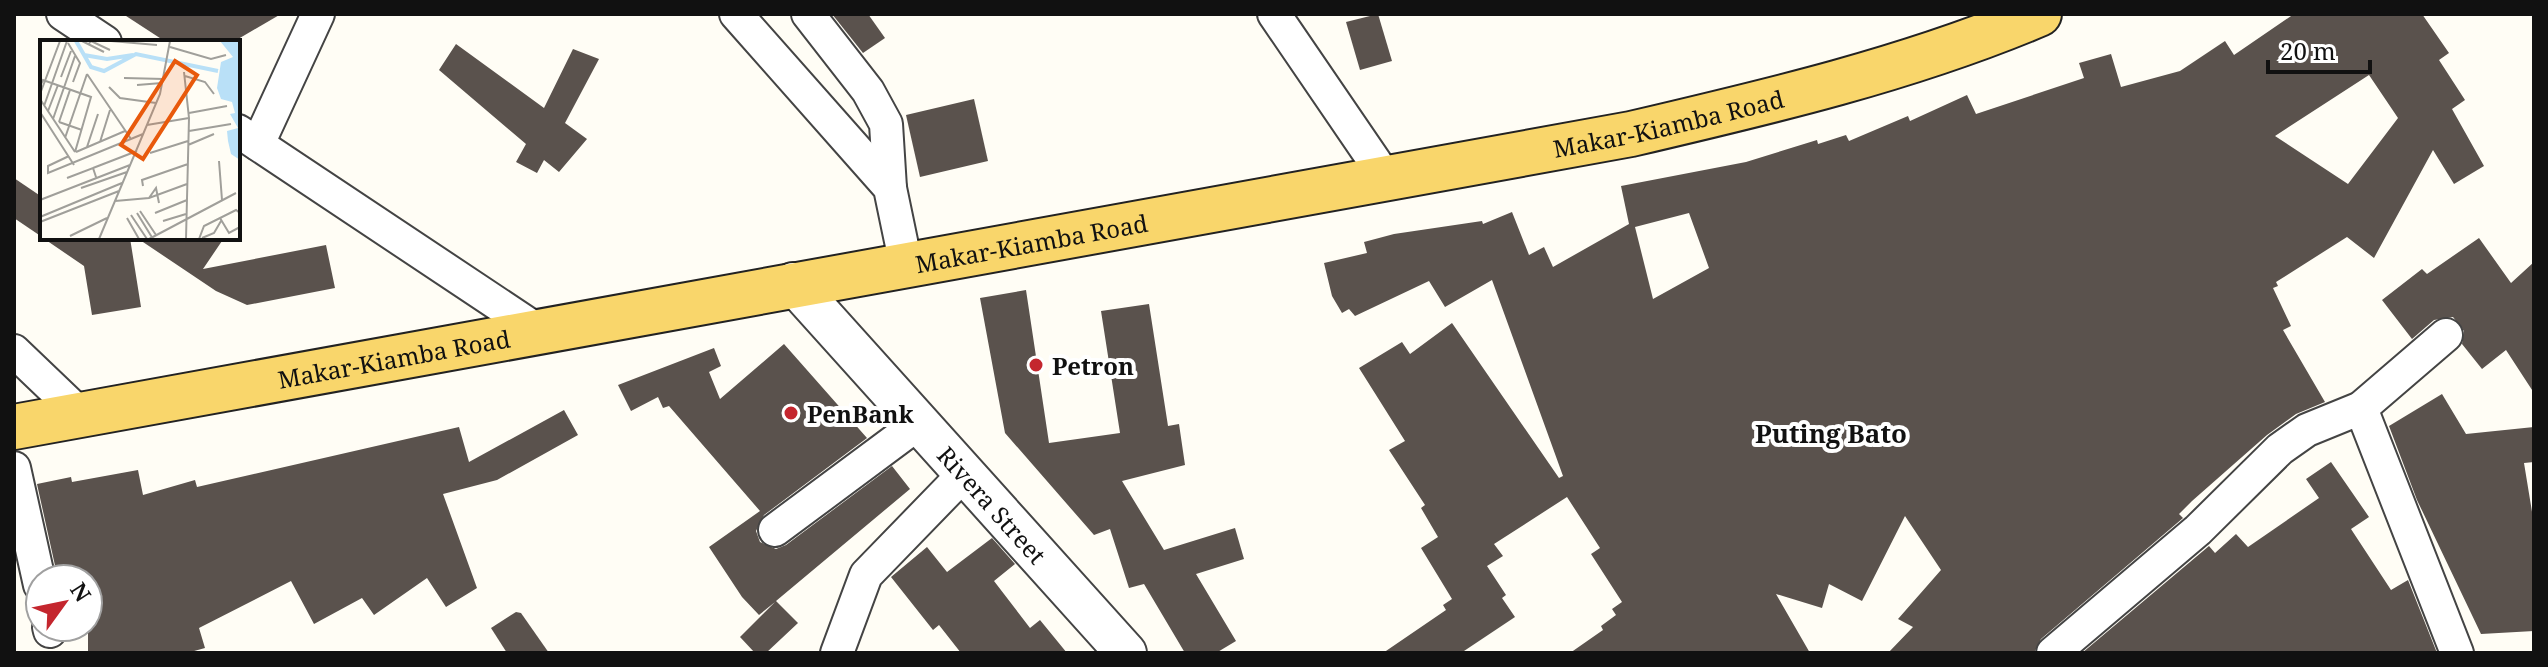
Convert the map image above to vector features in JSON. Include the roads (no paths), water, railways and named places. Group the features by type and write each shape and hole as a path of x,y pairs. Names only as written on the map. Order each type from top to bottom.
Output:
{"main road":[{"name":"Makar-Kiamba Road","path":"14,427 793,283 1631,134 1781,98 2026,17"}],"street":[{"path":"63,14 102,40"},
{"path":"318,14 248,138 537,330"},
{"path":"736,14 890,188"},
{"path":"808,14 868,91 886,124 890,188 906,265"},
{"path":"1274,14 1386,178"},
{"name":"Rivera Street","path":"793,283 1126,653"},
{"path":"2053,653 2198,530 2280,449 2307,430 2361,408 2446,335"},
{"path":"14,351 82,416"},
{"path":"2361,408 2457,653"},
{"path":"775,530 919,423"},
{"path":"14,468 35,563"},
{"path":"837,653 866,575 964,474"}],"place":[{"name":"Petron","path":"1036,365"},
{"name":"PenBank","path":"791,413"}],"district":[{"name":"Puting Bato","path":"1831,433"}]}
